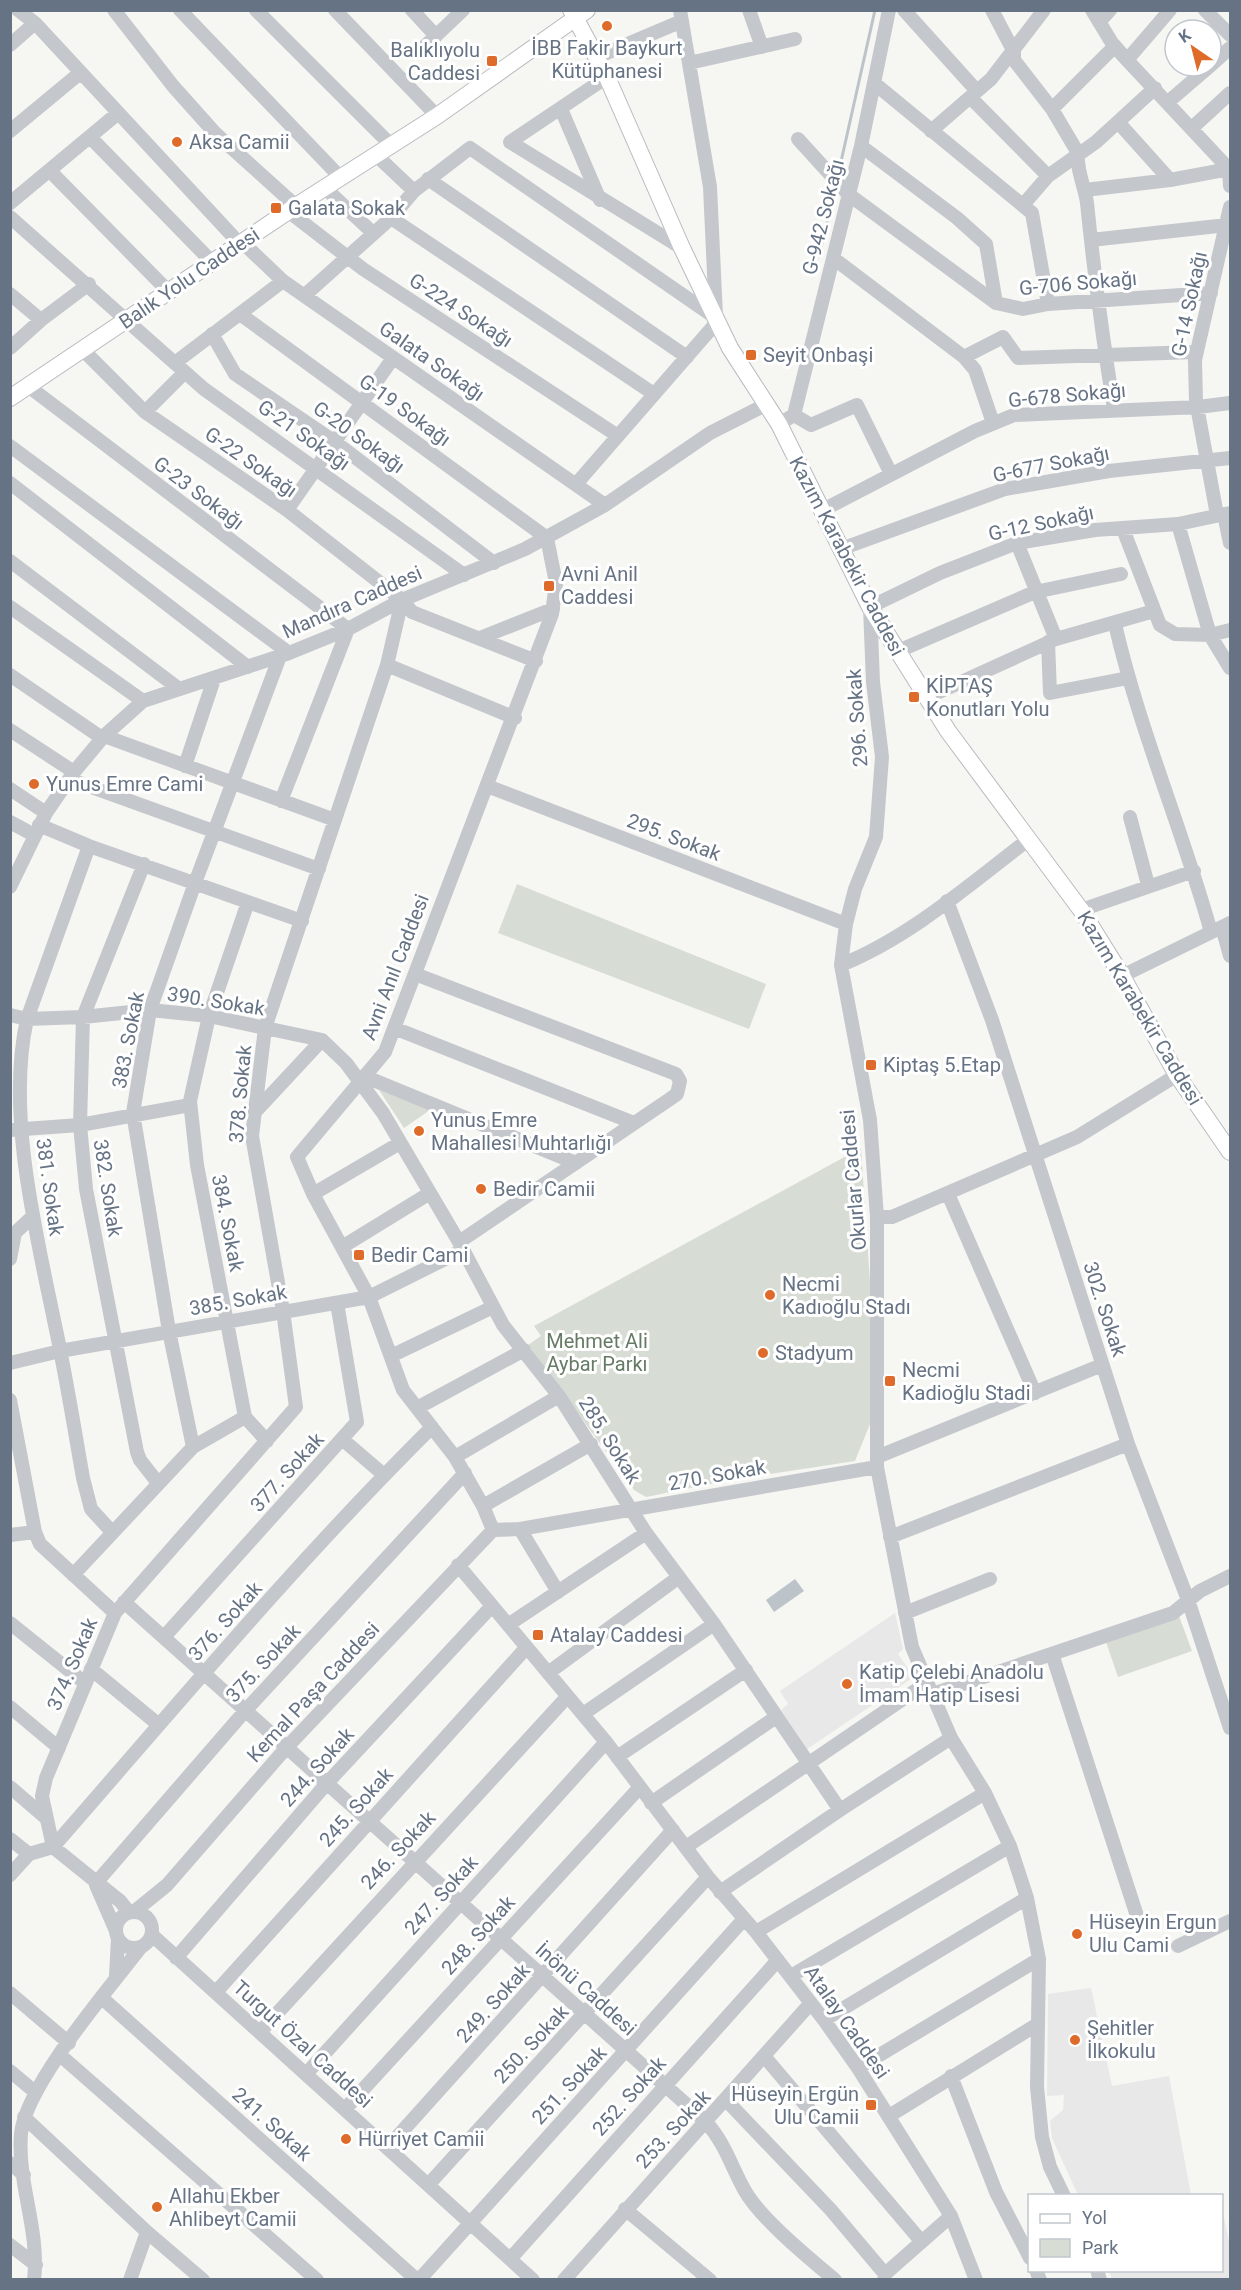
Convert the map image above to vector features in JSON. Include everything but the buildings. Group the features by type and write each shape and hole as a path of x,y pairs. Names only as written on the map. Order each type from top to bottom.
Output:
{"main road":[{"name":"Balık Yolu Caddesi","path":"16,392 128,320 292,208 437,116 578,13"},
{"name":"Kazım Karabekir Caddesi","path":"578,13 682,248 730,348 779,424 870,607 926,698 1028,840 1082,910 1122,975 1177,1075 1230,1152"}],"street":[{"name":"Galata Sokağı","path":"18,10 35,23 117,114 241,243 283,281 577,483 605,505"},
{"name":"G-224 Sokağı","path":"114,10 173,86 215,133 346,257 618,436"},
{"path":"180,10 341,178"},
{"path":"256,10 392,146"},
{"path":"335,10 437,116"},
{"path":"412,10 436,36"},
{"path":"424,47 463,10"},
{"path":"749,10 762,47"},
{"name":"G-942 Sokağı","path":"794,415 833,258 846,192 861,146 889,10"},
{"path":"992,10 1014,52 1014,60 1052,109 1078,153 1077,159 1085,190 1096,301 1114,409"},
{"path":"931,131 991,79 1044,10"},
{"path":"1110,10 1095,16 1115,46 1192,128 1230,178"},
{"path":"1127,60 1170,10"},
{"path":"1205,10 1230,35"},
{"path":"912,13 973,94 1048,176"},
{"path":"577,483 717,320 710,187 681,16 597,57"},
{"path":"10,45 35,23"},
{"path":"689,63 795,39"},
{"path":"1052,109 1115,46"},
{"path":"10,131 80,73"},
{"path":"607,77 510,142 600,200 682,248"},
{"path":"1168,102 1197,78"},
{"path":"874,83 1032,213 1048,304"},
{"path":"1023,205 1048,176 1118,122 1155,88"},
{"path":"1192,128 1230,93"},
{"path":"561,109 600,200"},
{"path":"10,203 117,114"},
{"path":"1118,122 1170,180"},
{"path":"90,137 212,262"},
{"name":"G-706 Sokağı","path":"798,139 829,176 846,192 996,303 1023,309 1048,304 1211,292"},
{"path":"861,146 957,218 986,244 996,303"},
{"path":"305,295 391,218 414,191 470,148 717,320"},
{"path":"377,156 414,191"},
{"path":"50,171 169,291"},
{"path":"1085,190 1170,180 1230,178"},
{"path":"428,179 687,357"},
{"path":"325,188 373,233"},
{"name":"G-14 Sokağı","path":"1230,207 1224,262 1211,292 1196,352 1198,407 1206,461 1224,514 1230,543"},
{"name":"G-21 Sokağı","path":"10,217 90,284 204,389 464,574"},
{"path":"391,218 654,394"},
{"path":"1091,240 1227,225"},
{"path":"833,258 964,357 975,370 993,423"},
{"path":"145,412 180,367 212,334 283,281"},
{"path":"10,348 41,320 90,284"},
{"path":"10,294 41,320"},
{"name":"G-19 Sokağı","path":"240,314 546,538"},
{"name":"G-20 Sokağı","path":"212,334 235,374 335,442 494,563"},
{"path":"964,357 1003,338 1018,358 1196,352"},
{"name":"G-22 Sokağı","path":"83,350 145,412 287,510 402,600 412,612 536,661"},
{"path":"287,510 393,358"},
{"name":"G-23 Sokağı","path":"16,392 348,628"},
{"name":"G-678 Sokağı","path":"821,511 993,423 1014,415 1198,407 1230,403"},
{"name":"Mandıra Caddesi","path":"10,887 14,867 71,776 103,737 143,701 178,688 214,680 285,654 348,628 402,600 494,563 546,538 605,505 710,433 767,404"},
{"path":"779,424 794,415 811,425 857,405 891,474"},
{"path":"10,446 285,654"},
{"name":"G-677 Sokağı","path":"841,549 1005,489 1109,471 1230,458"},
{"path":"10,483 248,667"},
{"name":"G-12 Sokağı","path":"870,607 968,561 1017,543 1095,530 1178,524 1224,514"},
{"path":"1178,524 1210,635 1230,668"},
{"path":"1123,529 1160,625 1175,634 1210,635 1230,630"},
{"name":"Avni Anıl Caddesi","path":"493,1530 483,1506 455,1457 403,1390 369,1298 313,1194 297,1157 385,1052 515,718 553,609 556,583 546,538"},
{"path":"1017,543 1052,640 1050,693 1128,678"},
{"path":"10,561 178,688"},
{"path":"896,652 1035,592 1121,574"},
{"name":"378. Sokak","path":"119,1607 296,1407 283,1311 252,1136 265,1028 387,665 402,600"},
{"path":"10,607 143,701"},
{"name":"296. Sokak","path":"841,964 846,924 855,889 876,837 882,757 873,682 870,607"},
{"path":"480,638 553,609"},
{"path":"926,698 1052,640 1154,611"},
{"path":"1114,624 1128,678 1194,871 1221,927 1230,956"},
{"path":"281,801 348,628"},
{"name":"383. Sokak","path":"193,1447 169,1331 133,1113 150,1010 195,883 285,654"},
{"path":"387,665 515,718"},
{"path":"10,675 103,737 335,820"},
{"path":"185,766 214,680"},
{"path":"10,730 71,776 214,834 319,869"},
{"name":"295. Sokak","path":"487,786 846,924"},
{"path":"10,789 40,824"},
{"path":"1130,818 1148,885"},
{"path":"10,822 40,824 89,846 302,921"},
{"path":"841,964 872,952 947,901 1028,840"},
{"name":"381. Sokak","path":"89,846 27,1018 22,1042 20,1112 17,1129 91,1509 112,1532"},
{"name":"382. Sokak","path":"144,864 83,1017 80,1125 86,1189 137,1452 140,1460 158,1483"},
{"path":"1082,910 1148,885 1194,871"},
{"name":"302. Sokak","path":"947,901 992,1020 1128,1444 1188,1600 1230,1728"},
{"name":"384. Sokak","path":"244,1417 197,1165 190,1105 209,1016 248,902"},
{"path":"1122,975 1221,927"},
{"name":"Okurlar Caddesi","path":"841,964 870,1120 877,1217 877,1462 890,1537 912,1647 951,1738 985,1793 1010,1846 1027,1898 1039,1959 1037,2087 1042,2137 1050,2168 1063,2194"},
{"name":"385. Sokak","path":"10,1363 60,1351 169,1331 369,1298 461,1246 677,1094 680,1081 676,1074 415,974"},
{"name":"390. Sokak","path":"10,1015 27,1018 83,1017 150,1010 209,1016 322,1040"},
{"path":"394,1028 634,1123"},
{"path":"256,1111 322,1040 364,1079 576,1163"},
{"path":"877,1217 892,1217 1077,1137 1177,1075"},
{"name":"285. Sokak","path":"364,1079 461,1246 503,1325 559,1396 646,1533 714,1624 840,1810"},
{"path":"17,1129 80,1125 127,1118 133,1113 190,1105"},
{"path":"313,1194 400,1143"},
{"path":"342,1247 430,1193"},
{"path":"948,1194 1035,1393"},
{"path":"10,1259 13,1232 33,1216"},
{"name":"377. Sokak","path":"164,1636 357,1422 337,1303"},
{"path":"391,1356 493,1307"},
{"path":"417,1408 524,1350"},
{"name":"270. Sokak","path":"493,1530 520,1529 631,1510 877,1462 1102,1365"},
{"path":"455,1457 559,1396"},
{"name":"374. Sokak","path":"10,1400 35,1532 40,1544 73,1575 119,1607 46,1778 42,1796 53,1847"},
{"path":"73,1575 193,1447 244,1417 267,1441"},
{"name":"376. Sokak","path":"53,1847 204,1673 384,1475 432,1427"},
{"path":"342,1439 384,1475"},
{"path":"483,1506 591,1444"},
{"path":"890,1537 1128,1444"},
{"path":"10,1463 26,1476"},
{"name":"375. Sokak","path":"96,1883 245,1711 465,1473"},
{"path":"520,1529 558,1592"},
{"name":"Kemal Paşa Caddesi","path":"132,1912 167,1886 287,1747 493,1530"},
{"path":"10,1534 35,1532"},
{"path":"508,1625 646,1533"},
{"name":"Atalay Caddesi","path":"458,1565 606,1742 708,1877 756,1932 824,2020 858,2068 951,2216 976,2280"},
{"path":"686,1847 808,1763 930,1688 1052,1654 1173,1613 1188,1600 1230,1576"},
{"path":"548,1673 679,1577"},
{"path":"905,1613 990,1579"},
{"name":"İnönü Caddesi","path":"119,1607 164,1636 706,2122 727,2150 746,2192 818,2274 835,2280"},
{"name":"244. Sokak","path":"176,1958 328,1782 491,1607"},
{"path":"10,1623 85,1683"},
{"path":"583,1714 714,1624"},
{"name":"245. Sokak","path":"216,1992 526,1648"},
{"path":"1052,1654 1139,1922"},
{"path":"91,1669 159,1725"},
{"path":"617,1757 746,1670"},
{"name":"246. Sokak","path":"260,2032 567,1696"},
{"path":"10,1707 58,1748"},
{"path":"651,1803 776,1717"},
{"path":"720,1892 951,1738"},
{"name":"247. Sokak","path":"306,2074 606,1742"},
{"path":"10,1787 46,1818"},
{"name":"248. Sokak","path":"346,2109 640,1788"},
{"path":"756,1932 985,1793"},
{"name":"249. Sokak","path":"388,2147 673,1830"},
{"path":"10,1839 29,1854"},
{"path":"791,1976 1010,1846"},
{"path":"10,1875 29,1854 53,1847 132,1912 150,1920 152,1935 116,1976 60,2055 35,2092 24,2117 21,2134 24,2175 35,2238 35,2272"},
{"name":"250. Sokak","path":"429,2184 708,1877"},
{"path":"96,1883 117,1935 126,1946 141,1947"},
{"name":"Kemal Paşa Caddesi","path":"150,1920 167,1886"},
{"path":"824,2020 1027,1898"},
{"path":"116,1976 119,1919 132,1912"},
{"name":"251. Sokak","path":"426,2278 469,2222 626,2052 744,1919"},
{"path":"1178,1946 1230,1921"},
{"name":"Turgut Özal Caddesi","path":"152,1935 533,2280"},
{"path":"858,2068 1039,1959"},
{"name":"252. Sokak","path":"510,2259 778,1960"},
{"path":"10,1993 69,2043"},
{"name":"241. Sokak","path":"102,1998 426,2278"},
{"name":"253. Sokak","path":"564,2280 810,2004"},
{"path":"889,2116 1038,2024"},
{"path":"60,2055 306,2276"},
{"path":"764,2056 921,2241"},
{"path":"10,2072 35,2092"},
{"path":"951,2076 996,2192 1028,2256"},
{"path":"726,2100 831,2210 885,2277 921,2241 951,2216"},
{"path":"24,2117 147,2232 203,2280"},
{"path":"10,2163 24,2175"},
{"path":"626,2209 710,2280"},
{"path":"130,2280 147,2232"},
{"path":"10,2245 35,2272"}],"shaded area":[{"path":"795,1579 804,1591 774,1612 766,1600"},
{"name":"Katip Çelebi Anadolu İmam Hatip Lisesi","path":"895,1613 903,1649 898,1654 914,1677 807,1749 781,1710 788,1704 780,1691"},
{"path":"1091,1988 1112,2086 1169,2076 1191,2194 1078,2194 1052,2138 1050,2121 1063,2110 1064,2095 1047,2096 1048,1994"},
{"path":"1223,2214 1230,2246 1230,2279 1112,2279 1109,2272 1223,2272"}],"green space":[{"path":"517,884 766,984 749,1029 498,933"},
{"path":"379,1090 430,1110 404,1128"},
{"name":"Stadyum","path":"861,1148 870,1282 870,1424 855,1461 725,1481 646,1497 634,1490 528,1345 541,1336 534,1326"},
{"path":"1179,1616 1192,1651 1118,1677 1106,1642"}],"waterway":[{"path":"838,175 875,10"},
{"path":"819,256 835,187"}],"place":[{"name":"İBB Fakir Baykurt Kütüphanesi","path":"607,26"},
{"name":"Balıklıyolu Caddesi","path":"492,61"},
{"name":"Aksa Camii","path":"177,142"},
{"name":"Galata Sokak","path":"276,208"},
{"name":"Seyit Onbaşi","path":"751,355"},
{"name":"Avni Anil Caddesi","path":"549,586"},
{"name":"KİPTAŞ Konutları Yolu","path":"914,697"},
{"name":"Yunus Emre Cami","path":"34,784"},
{"name":"Kiptaş 5.Etap","path":"871,1065"},
{"name":"Yunus Emre Mahallesi Muhtarlığı","path":"419,1131"},
{"name":"Bedir Camii","path":"481,1189"},
{"name":"Bedir Cami","path":"359,1255"},
{"name":"Necmi Kadıoğlu Stadı","path":"770,1295"},
{"name":"Stadyum","path":"763,1353"},
{"name":"Necmi Kadioğlu Stadi","path":"890,1381"},
{"name":"Atalay Caddesi","path":"538,1635"},
{"name":"Katip Çelebi Anadolu İmam Hatip Lisesi","path":"847,1684"},
{"name":"Hüseyin Ergun Ulu Cami","path":"1077,1934"},
{"name":"Şehitler İlkokulu","path":"1075,2040"},
{"name":"Hüseyin Ergün Ulu Camii","path":"871,2105"},
{"name":"Hürriyet Camii","path":"346,2139"},
{"name":"Allahu Ekber Ahlibeyt Camii","path":"157,2207"}],"park label":[{"name":"Mehmet Ali Aybar Parkı","path":"597,1352"}]}
